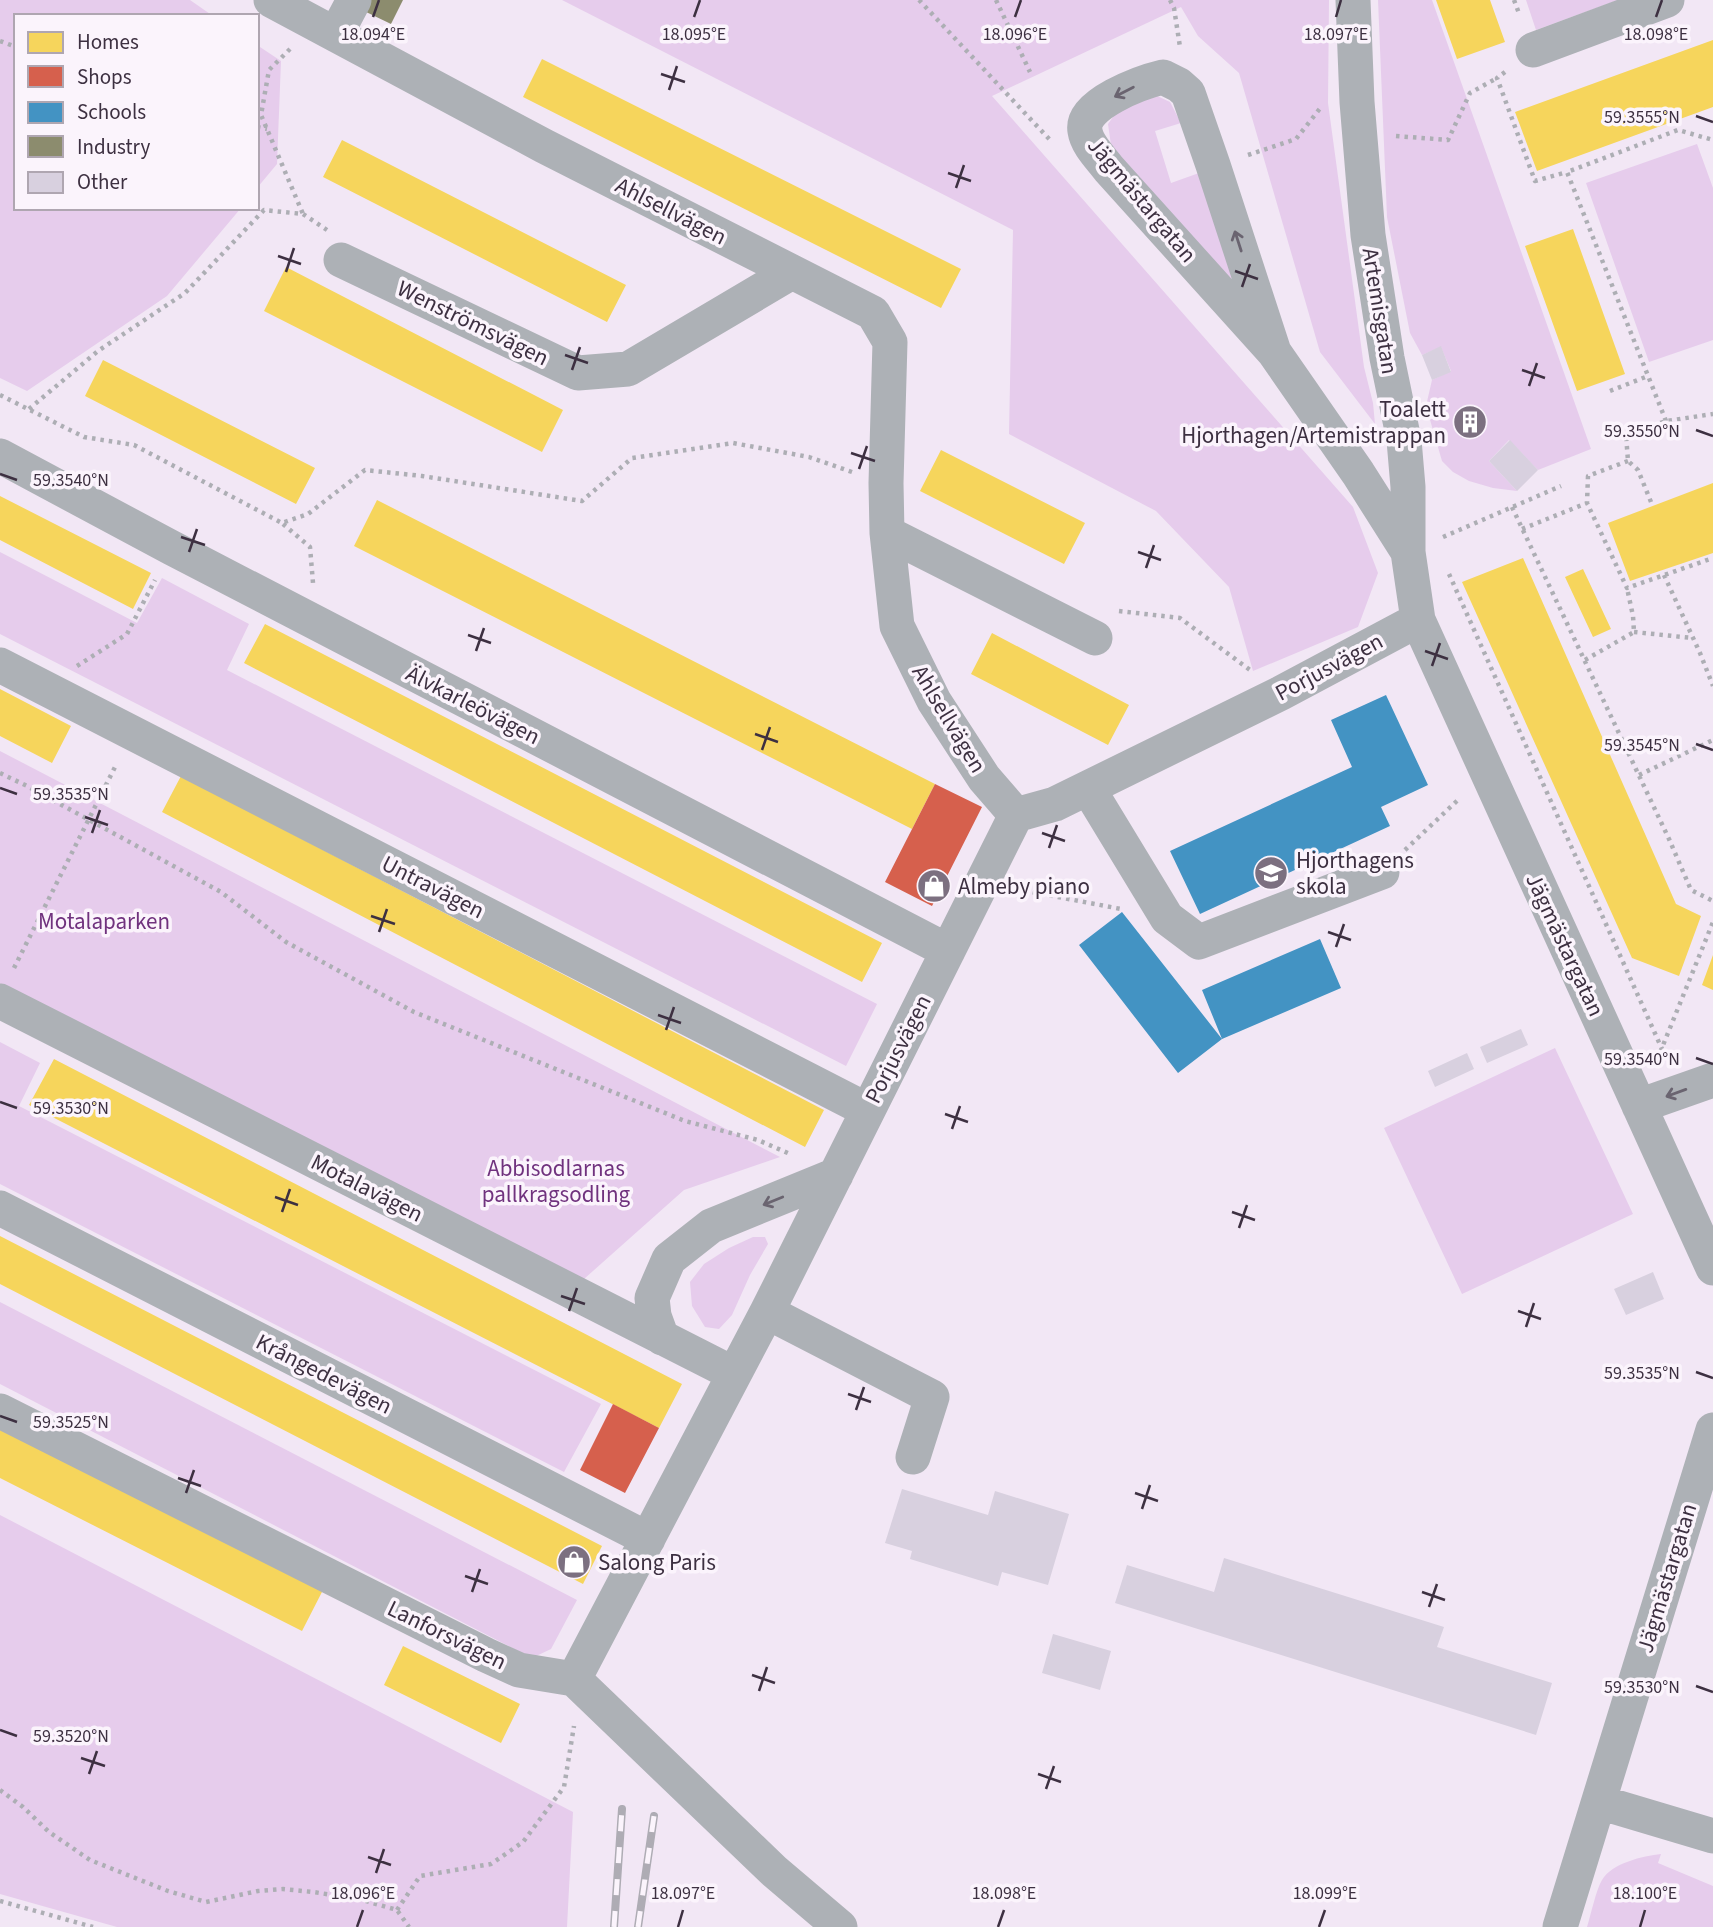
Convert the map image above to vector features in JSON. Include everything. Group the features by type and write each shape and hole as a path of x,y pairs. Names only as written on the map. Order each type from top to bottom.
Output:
{"street":[{"name":"Ahlsellvägen","path":"271,0 544,146 873,313 890,342 887,533 897,626 934,701 984,778 1016,815"},
{"path":"326,29 354,0"},
{"name":"Artemisgatan","path":"1353,0 1357,103 1368,235 1387,358 1404,440 1408,488 1408,552 1418,620"},
{"path":"1533,50 1667,0"},
{"name":"Jägmästargatan","path":"1274,352 1188,93 1163,77 1146,81 1096,106 1088,116 1084,129 1089,142 1109,169 1274,352 1358,473 1408,552"},
{"name":"Wenströmsvägen","path":"341,260 578,373 628,369 792,272"},
{"name":"Älvkarleövägen","path":"0,456 948,951"},
{"path":"887,533 1101,624"},
{"name":"Jägmästargatan","path":"1418,620 1713,1268"},
{"name":"Porjusvägen","path":"574,1679 767,1312 1016,815 1055,804 1088,788 1281,693 1418,620"},
{"name":"Untravägen","path":"0,665 867,1110"},
{"path":"1088,788 1167,918 1199,942 1382,872"},
{"name":"Motalavägen","path":"6,987 734,1374"},
{"path":"1639,1106 1713,1080"},
{"path":"662,1338 654,1316 652,1298 669,1259 711,1226 836,1175"},
{"name":"Krångedevägen","path":"0,1209 648,1539"},
{"path":"767,1312 932,1397 913,1457"},
{"name":"Lanforsvägen","path":"0,1411 486,1655 519,1670 574,1679"},
{"name":"Jägmästargatan","path":"1560,1927 1713,1430"},
{"path":"574,1679 775,1871 840,1927"},
{"path":"1599,1802 1713,1836"}],"path":[{"path":"996,0 1031,72"},
{"path":"1384,135 1448,140 1470,93 1497,78 1533,50 1514,0"},
{"path":"303,214 261,115 269,70 326,29"},
{"path":"1497,78 1535,181 1567,172 1678,130 1713,140"},
{"path":"1213,165 1296,139 1324,104"},
{"path":"259,128 268,130"},
{"path":"1567,172 1666,421"},
{"path":"29,409 98,351 185,293 264,210 303,214 338,236 341,260"},
{"path":"1610,391 1648,376"},
{"path":"0,395 84,437 134,445 282,523 310,547 314,587"},
{"path":"1651,502 1638,470 1628,461 1626,435 1666,421 1713,414"},
{"path":"282,523 308,514 365,470 422,476 582,501 632,458 733,443 808,457 886,484"},
{"path":"1628,461 1588,476 1587,503 1627,588 1634,632"},
{"path":"1408,552 1561,486"},
{"path":"1522,528 1587,503"},
{"path":"1512,507 1691,890 1713,901"},
{"path":"44,687 127,634 172,548"},
{"path":"1627,588 1711,559 1713,566"},
{"path":"1445,565 1662,1049"},
{"path":"1663,575 1713,686"},
{"path":"1101,624 1180,618 1281,693"},
{"path":"1585,660 1634,632 1693,638"},
{"path":"6,987 133,733"},
{"path":"1639,775 1713,740"},
{"path":"1382,872 1460,798 1534,764"},
{"path":"0,773 221,892 286,942 414,1012 685,1121 758,1140 836,1175"},
{"path":"982,883 1123,909"},
{"path":"1639,1106 1713,922"},
{"path":"397,1910 420,1876 492,1864 523,1842 564,1787 574,1723"},
{"path":"0,1790 49,1832 90,1860 168,1891 206,1902 258,1891 283,1889 313,1892 359,1899 397,1910 409,1927"},
{"path":"0,1901 93,1927"}],"green space":[{"path":"0,0 190,0 210,14 14,14 14,210 239,210 167,296 27,391 0,378"},
{"path":"562,0 1329,0 1328,103 1364,367 1375,424 1320,352 1239,73 1198,36 1181,7 992,96 1353,507 1378,573 1358,627 1253,671 1229,587 1156,511 1009,434 1013,230"},
{"path":"1378,0 1432,0 1591,449 1538,470 1509,440 1489,461 1517,491 1469,481 1453,472 1442,461 1426,406 1432,380 1451,371 1441,347 1422,355 1410,333 1387,217"},
{"path":"1526,0 1618,0 1536,30"},
{"path":"259,46 281,61 277,164 259,186"},
{"path":"1153,94 1170,102 1181,123 1155,131 1171,183 1199,173 1245,305 1112,152 1108,124 1120,107"},
{"path":"1697,144 1713,188 1713,340 1649,362 1586,183"},
{"path":"0,552 137,623 162,578 249,624 227,670 877,1004 846,1066 0,634"},
{"name":"Motalaparken","path":"0,751 780,1157 684,1190 584,1279 0,984"},
{"path":"0,1042 40,1063 19,1106 601,1404 564,1472 0,1184"},
{"path":"1555,1048 1633,1214 1462,1294 1384,1128"},
{"path":"753,1237 765,1237 768,1244 732,1315 719,1329 705,1327 692,1306 690,1282 704,1264"},
{"path":"0,1302 577,1600 551,1649 532,1658 0,1384"},
{"path":"0,1515 573,1812 567,1927 117,1927 0,1894"},
{"path":"1661,1854 1658,1863 1713,1886 1713,1927 1587,1927 1598,1890 1607,1874 1628,1861"}],"building: Homes":[{"path":"1436,0 1490,0 1505,42 1457,59"},
{"path":"1713,40 1713,107 1537,171 1515,112"},
{"path":"542,59 961,269 941,308 523,97"},
{"path":"342,140 626,285 607,322 323,177"},
{"path":"1573,229 1625,374 1577,391 1525,246"},
{"path":"286,267 563,410 542,452 264,311"},
{"path":"103,360 315,468 296,504 85,396"},
{"path":"941,450 1085,523 1064,564 920,491"},
{"path":"1713,483 1713,553 1630,581 1608,523"},
{"path":"0,496 151,573 133,609 0,540"},
{"path":"377,500 935,784 912,829 354,546"},
{"path":"1523,558 1676,904 1701,916 1679,976 1632,958 1462,582"},
{"path":"1583,569 1611,629 1593,637 1565,577"},
{"path":"265,624 882,943 862,982 244,663"},
{"path":"992,633 1129,705 1108,745 971,674"},
{"path":"0,689 71,726 52,763 0,736"},
{"path":"181,776 824,1110 805,1147 162,812"},
{"path":"1713,955 1713,990 1702,985"},
{"path":"54,1059 682,1384 659,1428 29,1105"},
{"path":"0,1236 602,1546 583,1584 0,1284"},
{"path":"0,1427 323,1590 302,1631 0,1478"},
{"path":"403,1646 520,1704 501,1743 384,1685"}],"building: Shops":[{"path":"935,784 982,807 932,906 885,882"},
{"path":"613,1404 659,1428 625,1493 580,1470"}],"building: Schools":[{"name":"Hjorthagens skola","path":"1386,695 1428,785 1381,807 1390,826 1200,914 1170,851 1352,767 1331,720"},
{"path":"1122,912 1222,1039 1178,1073 1079,945"},
{"path":"1320,939 1341,988 1222,1039 1202,990"}],"building: Industry":[{"path":"367,0 403,0 391,24 362,10"}],"building: Other":[{"path":"1441,346 1451,372 1432,380 1422,355"},
{"name":"Toalett Hjorthagen/Artemistrappan","path":"1456,412 1470,414 1483,416 1469,431"},
{"path":"1510,440 1538,470 1517,491 1489,461"},
{"path":"1521,1029 1528,1045 1487,1063 1480,1047"},
{"path":"1467,1053 1474,1069 1435,1087 1428,1071"},
{"path":"1653,1272 1664,1299 1626,1315 1614,1289"},
{"path":"902,1489 988,1515 995,1491 1069,1514 1048,1585 1002,1572 998,1586 910,1559 912,1551 885,1543"},
{"path":"1224,1558 1444,1627 1437,1647 1552,1683 1536,1735 1115,1603 1127,1565 1214,1592"},
{"path":"1053,1634 1111,1651 1100,1690 1042,1673"}],"railway":[{"path":"614,1927 622,1809"},
{"path":"638,1927 654,1816"}],"place":[{"name":"Toalett Hjorthagen/Artemistrappan","path":"1470,422"},
{"name":"Hjorthagens skola","path":"1271,873"},
{"name":"Almeby piano","path":"934,886"},
{"name":"Salong Paris","path":"574,1562"}],"park label":[{"name":"Abbisodlarnas pallkragsodling","path":"556,1181"}]}
